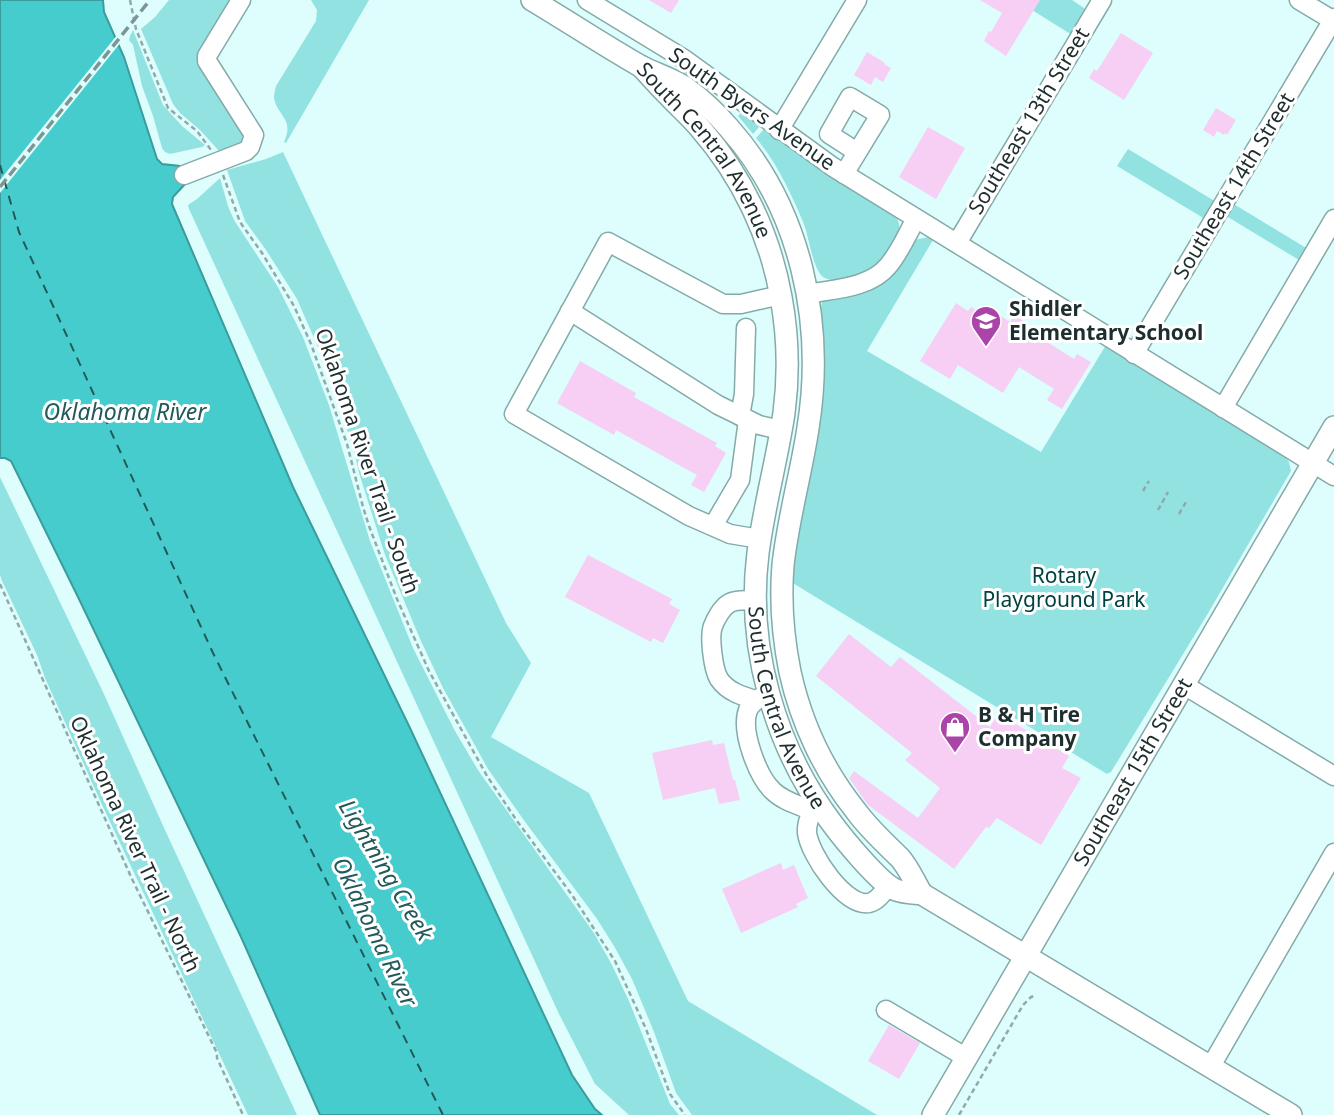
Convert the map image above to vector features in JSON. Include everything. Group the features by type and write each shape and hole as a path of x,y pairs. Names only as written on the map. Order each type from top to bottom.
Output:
{"main road":[{"path":"532,0 642,66"},
{"name":"South Central Avenue","path":"642,66 684,87 731,130 755,160 789,228 808,294 812,324 813,379 808,428 786,546 782,588 782,610 791,675 803,716 832,777 871,829 902,860 922,894"},
{"name":"South Central Avenue","path":"642,66 700,128 735,176 762,230 781,295 785,320 786,390 760,539 755,600 762,696 814,806 852,848 895,889 922,894 1290,1115"},
{"name":"Southeast 15th Street","path":"933,1115 1334,427"}],"street":[{"path":"184,175 246,151 253,141 254,135 206,61 241,0"},
{"name":"South Byers Avenue","path":"587,0 609,6 844,174 1334,476"},
{"path":"779,130 857,0"},
{"name":"Southeast 13th Street","path":"957,243 1102,0"},
{"path":"1299,0 1334,20"},
{"name":"Southeast 14th Street","path":"1134,354 1334,20"},
{"path":"844,174 858,152"},
{"path":"808,294 863,283 880,274 893,259 916,219"},
{"path":"1223,408 1334,219"},
{"path":"760,539 730,534 689,516 514,414 608,242 723,304 741,304 781,295"},
{"path":"570,311 718,405 759,425 781,430"},
{"path":"713,526 740,480 746,328"},
{"path":"772,475 798,480"},
{"path":"755,600 727,604 712,628 712,641 719,679 736,695 762,696"},
{"path":"1184,685 1334,776"},
{"path":"762,696 749,709 746,722 748,741 762,778 774,792 788,801 814,806 807,833 814,854 847,895 867,904 876,900 889,885"},
{"path":"790,753 815,743"},
{"path":"1210,1066 1334,853"},
{"path":"886,1010 967,1058"}],"path":[{"name":"Oklahoma River Trail - South","path":"130,0 136,29 168,107 197,131 212,150 240,222 290,299 311,345 347,444 369,526 429,671 487,776 610,952 642,1019 670,1094 685,1115"},
{"path":"1143,491 1149,481"},
{"path":"1158,510 1168,492"},
{"path":"1179,514 1186,502"},
{"name":"Oklahoma River Trail - North","path":"0,584 132,879 217,1053 243,1115"},
{"path":"959,1115 1023,1005 1034,996"}],"green space":[{"path":"169,0 233,0 200,64 242,133 239,144 220,152 173,104 141,29"},
{"path":"311,0 369,0 286,143 284,142 288,128 274,98 276,86 316,21 317,10"},
{"path":"1016,0 1072,0 1087,10 1072,35"},
{"path":"133,30 163,105 182,126 205,145 202,147 170,154 162,148 142,86 133,45 129,40"},
{"path":"744,110 761,125 753,134 738,116"},
{"path":"765,128 802,156 896,217 899,224 897,236 890,251 874,269 860,276 839,280 827,279 819,273 793,200 776,167 756,138"},
{"path":"1128,149 1228,209 1232,203 1311,251 1304,263 1213,208 1205,219 1117,166"},
{"path":"283,152 506,623 531,663 491,737 589,793 688,1001 877,1115 692,1115 676,1093 632,979 614,946 488,769 443,688 385,555 321,354 297,299 245,221 227,170"},
{"path":"220,178 234,220 278,287 303,337 329,405 370,541 413,648 478,770 594,933 629,1001 670,1104 679,1115 629,1115 595,1084 559,1014 189,209 188,205"},
{"name":"Rotary Playground Park","path":"929,237 933,240 867,351 1041,452 1106,345 1284,456 1289,462 1291,471 1207,615 1111,772 1107,774 791,582 822,302 831,297 861,293 881,284 898,267 911,245 918,239"},
{"path":"0,477 103,692 297,1115 248,1115 103,807 0,575"}],"water":[{"name":"Oklahoma River","path":"0,0 103,0 104,12 124,57 157,159 162,164 180,166 187,182 173,197 172,204 293,487 410,728 572,1075 602,1115 320,1115 241,937 78,597 11,461 0,458"}],"pier":[{"path":"118,34 121,42 0,193 0,180"}],"building":[{"path":"649,0 679,0 671,13"},
{"path":"980,0 1040,0 1006,56 984,41 1002,13"},
{"path":"1121,33 1153,53 1124,100 1089,78 1094,69 1097,71"},
{"path":"867,52 891,68 883,82 875,77 871,85 854,75"},
{"path":"1216,108 1236,120 1227,135 1217,131 1214,137 1203,130"},
{"path":"928,127 965,148 936,199 899,177"},
{"path":"956,303 968,311 971,307 986,316 990,309 1010,322 1014,315 1028,324 1025,328 1074,359 1077,354 1091,362 1062,409 1047,400 1054,389 1019,367 1003,393 958,365 950,379 920,361"},
{"path":"580,361 636,393 634,397 717,443 715,446 726,453 704,492 691,485 697,475 616,430 614,435 557,403"},
{"path":"588,555 672,599 669,604 680,610 663,643 653,638 651,642 565,597"},
{"path":"849,634 891,667 900,657 990,727 998,713 1069,756 1062,768 1081,778 1041,845 997,818 989,828 986,827 954,869 868,805 849,778 854,771 918,818 940,788 905,760 912,753 816,676"},
{"path":"712,740 713,745 724,743 740,800 719,804 715,788 663,800 652,753"},
{"path":"781,863 783,870 794,865 808,898 796,904 798,907 741,933 722,889"},
{"path":"889,1025 920,1043 899,1079 868,1061"}],"ferry route":[{"path":"0,165 19,232 213,653 443,1115"}],"railway":[{"path":"0,187 150,0"}],"place":[{"name":"Shidler Elementary School","path":"986,348"},
{"name":"B & H Tire Company","path":"955,754"}],"water label":[{"name":"Lightning Creek","path":"386,870"}]}
